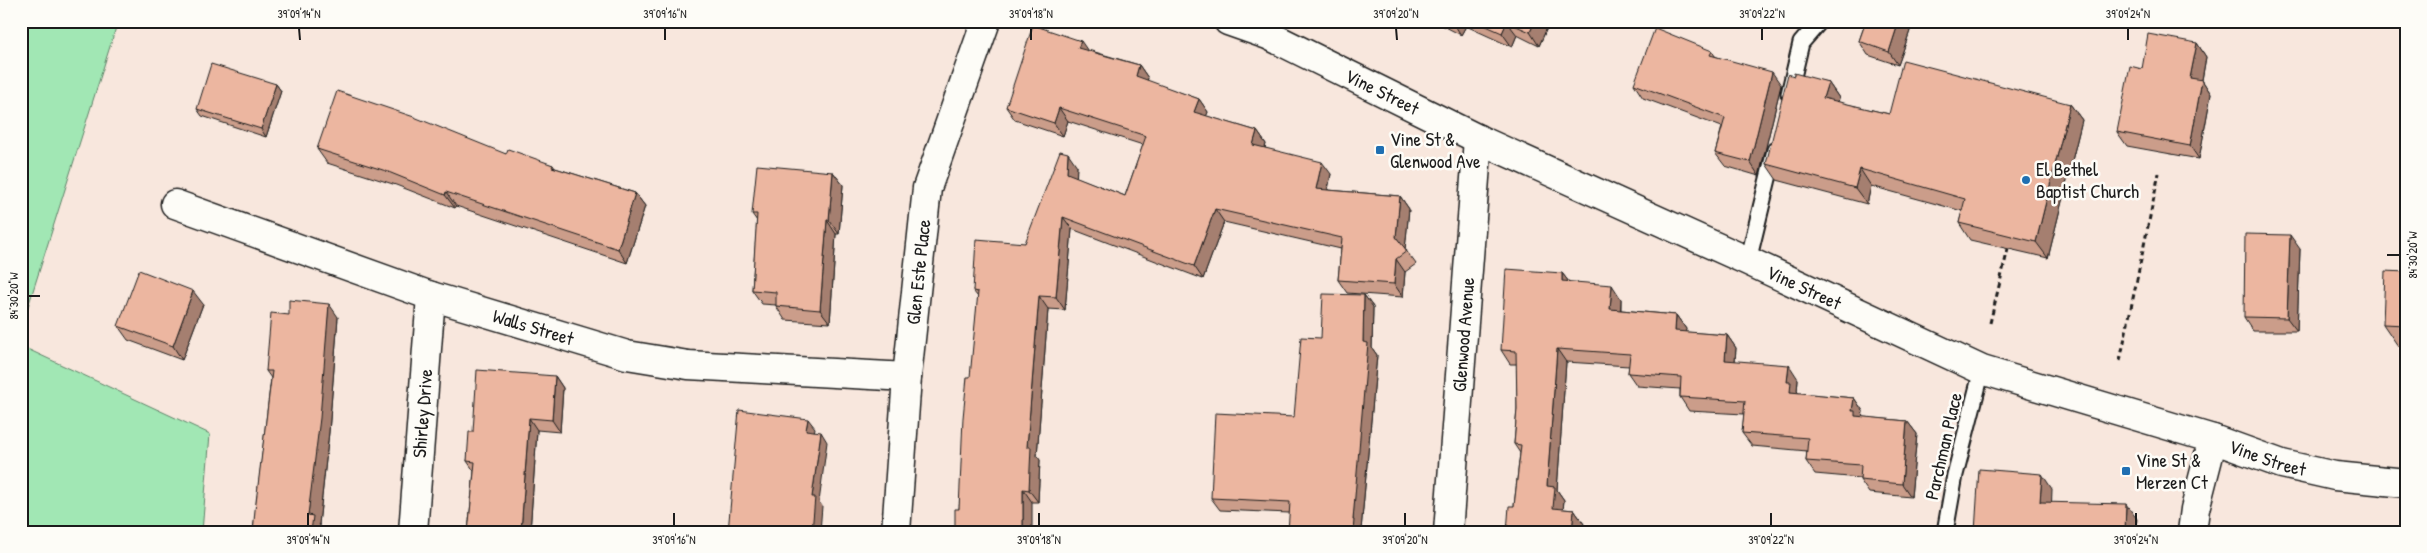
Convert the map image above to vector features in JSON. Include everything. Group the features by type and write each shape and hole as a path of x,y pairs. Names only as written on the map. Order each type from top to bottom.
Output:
{"street":[{"name":"Glen Este Place","path":"896,532 907,377 927,188 986,21"},
{"name":"Vine Street","path":"1228,21 1268,35 1478,139 1748,260 1982,370 2214,439 2282,464 2326,474 2406,484"},
{"name":"Glenwood Avenue","path":"1448,532 1478,139"},
{"name":"Walls Street","path":"176,204 431,296 627,355 688,365 907,377"},
{"name":"Shirley Drive","path":"413,532 431,296"},
{"path":"2192,532 2195,510 2214,439"}],"lane":[{"path":"1785,110 1801,43 1820,21"},
{"path":"1748,260 1778,138"},
{"name":"Parchman Place","path":"1945,532 1955,475 1982,370"}],"path":[{"path":"2120,361 2159,173"},
{"path":"1990,323 2008,249"}],"green space":[{"path":"21,21 118,21 21,329"},
{"path":"21,346 210,434 202,532 21,532"}],"building":[{"path":"1475,21 1535,21 1530,32 1507,22 1502,33"},
{"path":"1866,21 1899,21 1889,52 1859,41"},
{"path":"1033,25 1081,41 1078,48 1139,65 1136,76 1199,99 1194,112 1257,131 1253,145 1322,162 1316,189 1400,196 1396,237 1407,251 1396,259 1394,284 1338,280 1342,238 1215,209 1194,266 1063,217 1056,297 1039,296 1027,447 1031,447 1029,490 1023,489 1023,532 955,532 955,509 959,509 963,418 967,377 970,377 978,292 973,291 976,239 1025,243 1060,151 1068,153 1067,173 1125,196 1146,136 1059,108 1054,123 1006,107"},
{"path":"1655,28 1712,51 1710,55 1772,72 1750,162 1715,153 1725,118 1634,84"},
{"path":"2148,34 2197,43 2190,78 2202,80 2190,146 2117,132 2130,66 2142,69"},
{"path":"1903,60 2070,104 2036,242 1959,223 1965,199 1860,169 1855,188 1766,164 1788,74 1794,76 1794,73 1828,82 1823,98 1889,114"},
{"path":"211,64 276,84 261,129 197,109"},
{"path":"337,91 414,117 506,154 508,149 553,165 552,167 635,193 618,249 446,192 445,195 386,171 317,149"},
{"path":"757,165 833,172 820,310 776,306 776,292 752,290 757,214 752,214"},
{"path":"2245,234 2290,235 2287,318 2244,317"},
{"path":"1506,269 1562,273 1562,281 1612,285 1610,309 1676,315 1675,331 1727,335 1725,360 1789,365 1787,382 1791,382 1790,392 1854,398 1852,411 1855,411 1855,416 1907,421 1902,484 1860,480 1861,465 1806,461 1808,438 1742,433 1745,401 1680,397 1681,377 1628,373 1630,354 1557,349 1547,486 1555,487 1553,508 1574,510 1572,532 1507,532 1509,506 1514,506 1521,445 1514,444 1517,409 1516,351 1501,350"},
{"path":"139,270 193,291 173,346 118,326"},
{"path":"2385,271 2406,272 2406,325 2383,324"},
{"path":"1323,294 1364,295 1363,342 1368,343 1353,532 1288,532 1290,502 1211,498 1215,413 1294,417 1301,337 1321,338"},
{"path":"289,300 329,304 320,418 308,515 313,516 311,532 253,532 272,371 266,371 271,313 289,315"},
{"path":"477,370 555,376 552,420 529,418 521,532 468,532 475,462 467,461 469,432 473,432"},
{"path":"739,410 808,419 806,430 821,432 812,497 815,497 812,532 728,532"},
{"path":"1979,469 2042,474 2040,502 2126,504 2125,532 1975,532"}],"place":[{"name":"Vine St & Glenwood Ave","path":"1380,150"},
{"name":"El Bethel Baptist Church","path":"2026,180"},
{"name":"Vine St & Merzen Ct","path":"2126,471"}]}
